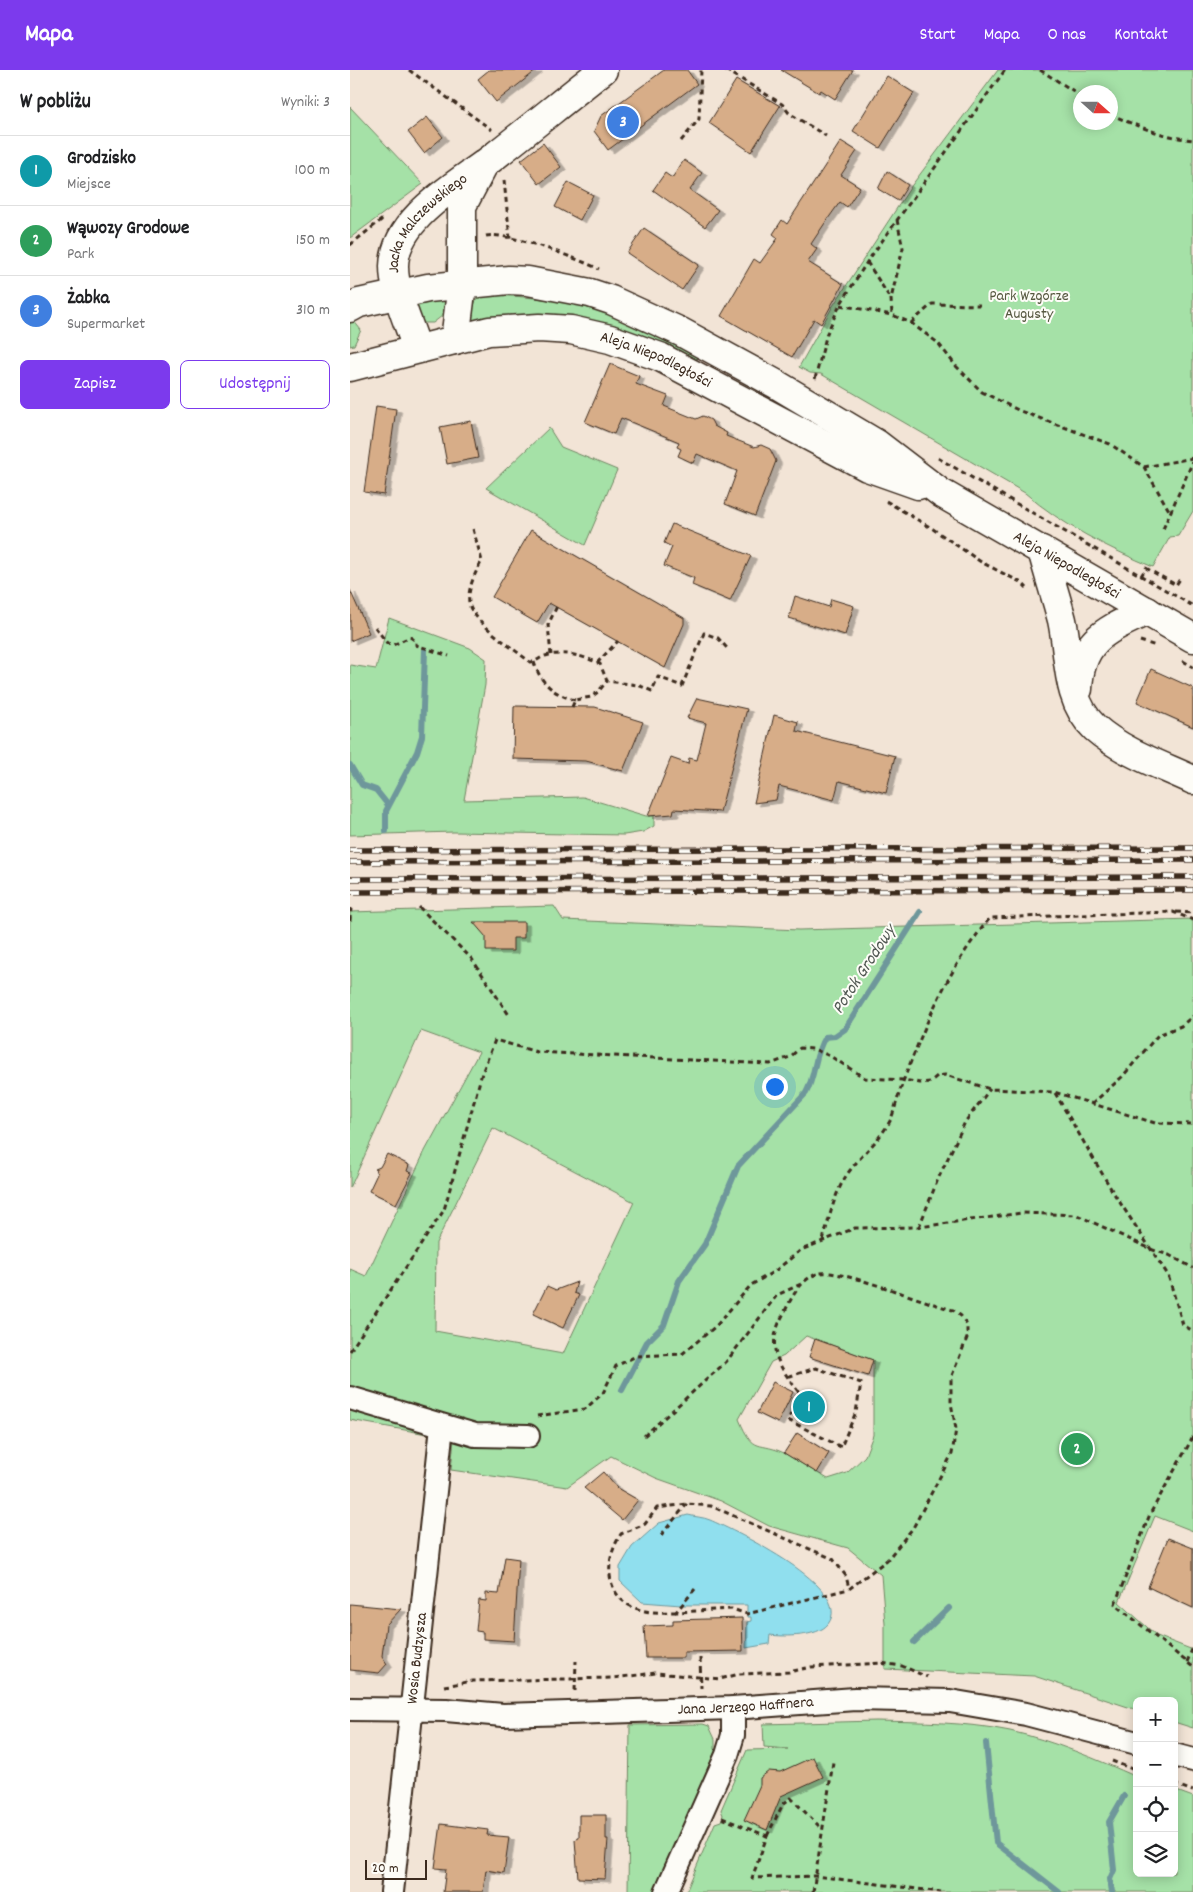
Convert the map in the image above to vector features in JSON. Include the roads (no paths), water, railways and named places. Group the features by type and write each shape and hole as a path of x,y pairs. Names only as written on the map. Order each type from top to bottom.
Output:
{"main road":[{"name":"Jacka Malczewskiego","path":"463,248 462,206 493,168 603,70"},
{"name":"Jacka Malczewskiego","path":"418,349 399,294 394,266 398,244 435,199 456,181 493,168"},
{"path":"463,248 509,280"},
{"path":"455,340 462,284 463,248"},
{"name":"Aleja Niepodległości","path":"350,308 399,294 462,284 509,280 528,281 590,293 681,332 776,384 878,444 941,494"},
{"name":"Aleja Niepodległości","path":"350,367 489,331 539,328 571,330 610,339 660,357 689,371 867,467 941,494 1147,611 1186,648"},
{"path":"1042,550 1062,621 1069,675 1077,703 1094,727 1115,742 1193,780"},
{"path":"1077,703 1079,669 1084,656 1093,642 1106,632 1147,611"}],"street":[{"path":"350,1398 475,1434 529,1426"},
{"name":"Wosia Budzysza","path":"392,1892 442,1426"},
{"name":"Jana Jerzego Haffnera","path":"350,1709 503,1714 733,1708 855,1699 950,1701 1026,1714 1133,1742"},
{"path":"666,1892 727,1755 733,1734 733,1708"},
{"path":"1178,1756 1193,1760"}],"water":[{"path":"688,1515 705,1518 743,1536 766,1548 810,1578 825,1594 832,1610 828,1624 809,1634 792,1636 770,1635 769,1644 746,1648 747,1622 751,1621 751,1617 747,1617 747,1605 681,1605 642,1602 620,1581 620,1567 632,1547 659,1523"}],"waterway":[{"path":"386,831 386,811 417,752 422,736 425,650"},
{"path":"350,765 362,785 376,790 388,805"},
{"name":"Potok Grodowy","path":"622,1390 647,1342 664,1325 679,1281 705,1244 738,1166 806,1093 812,1079 821,1044 825,1037 835,1036 845,1029 920,912"},
{"name":"Potok Grodowy","path":"914,1642 949,1608"},
{"path":"986,1743 996,1843 1059,1892"},
{"path":"1112,1892 1110,1879 1114,1870 1109,1822 1124,1796"}],"railway":[{"path":"350,850 1193,848"},
{"path":"350,862 1193,860"},
{"path":"350,879 1193,877"},
{"path":"350,892 1193,890"}],"place":[{"name":"Żabka","path":"623,122"},
{"name":"Grodzisko","path":"809,1407"},
{"name":"Wąwozy Grodowe","path":"1077,1449"}],"park label":[{"name":"Park Wzgórze Augusty","path":"1029,305"}]}
